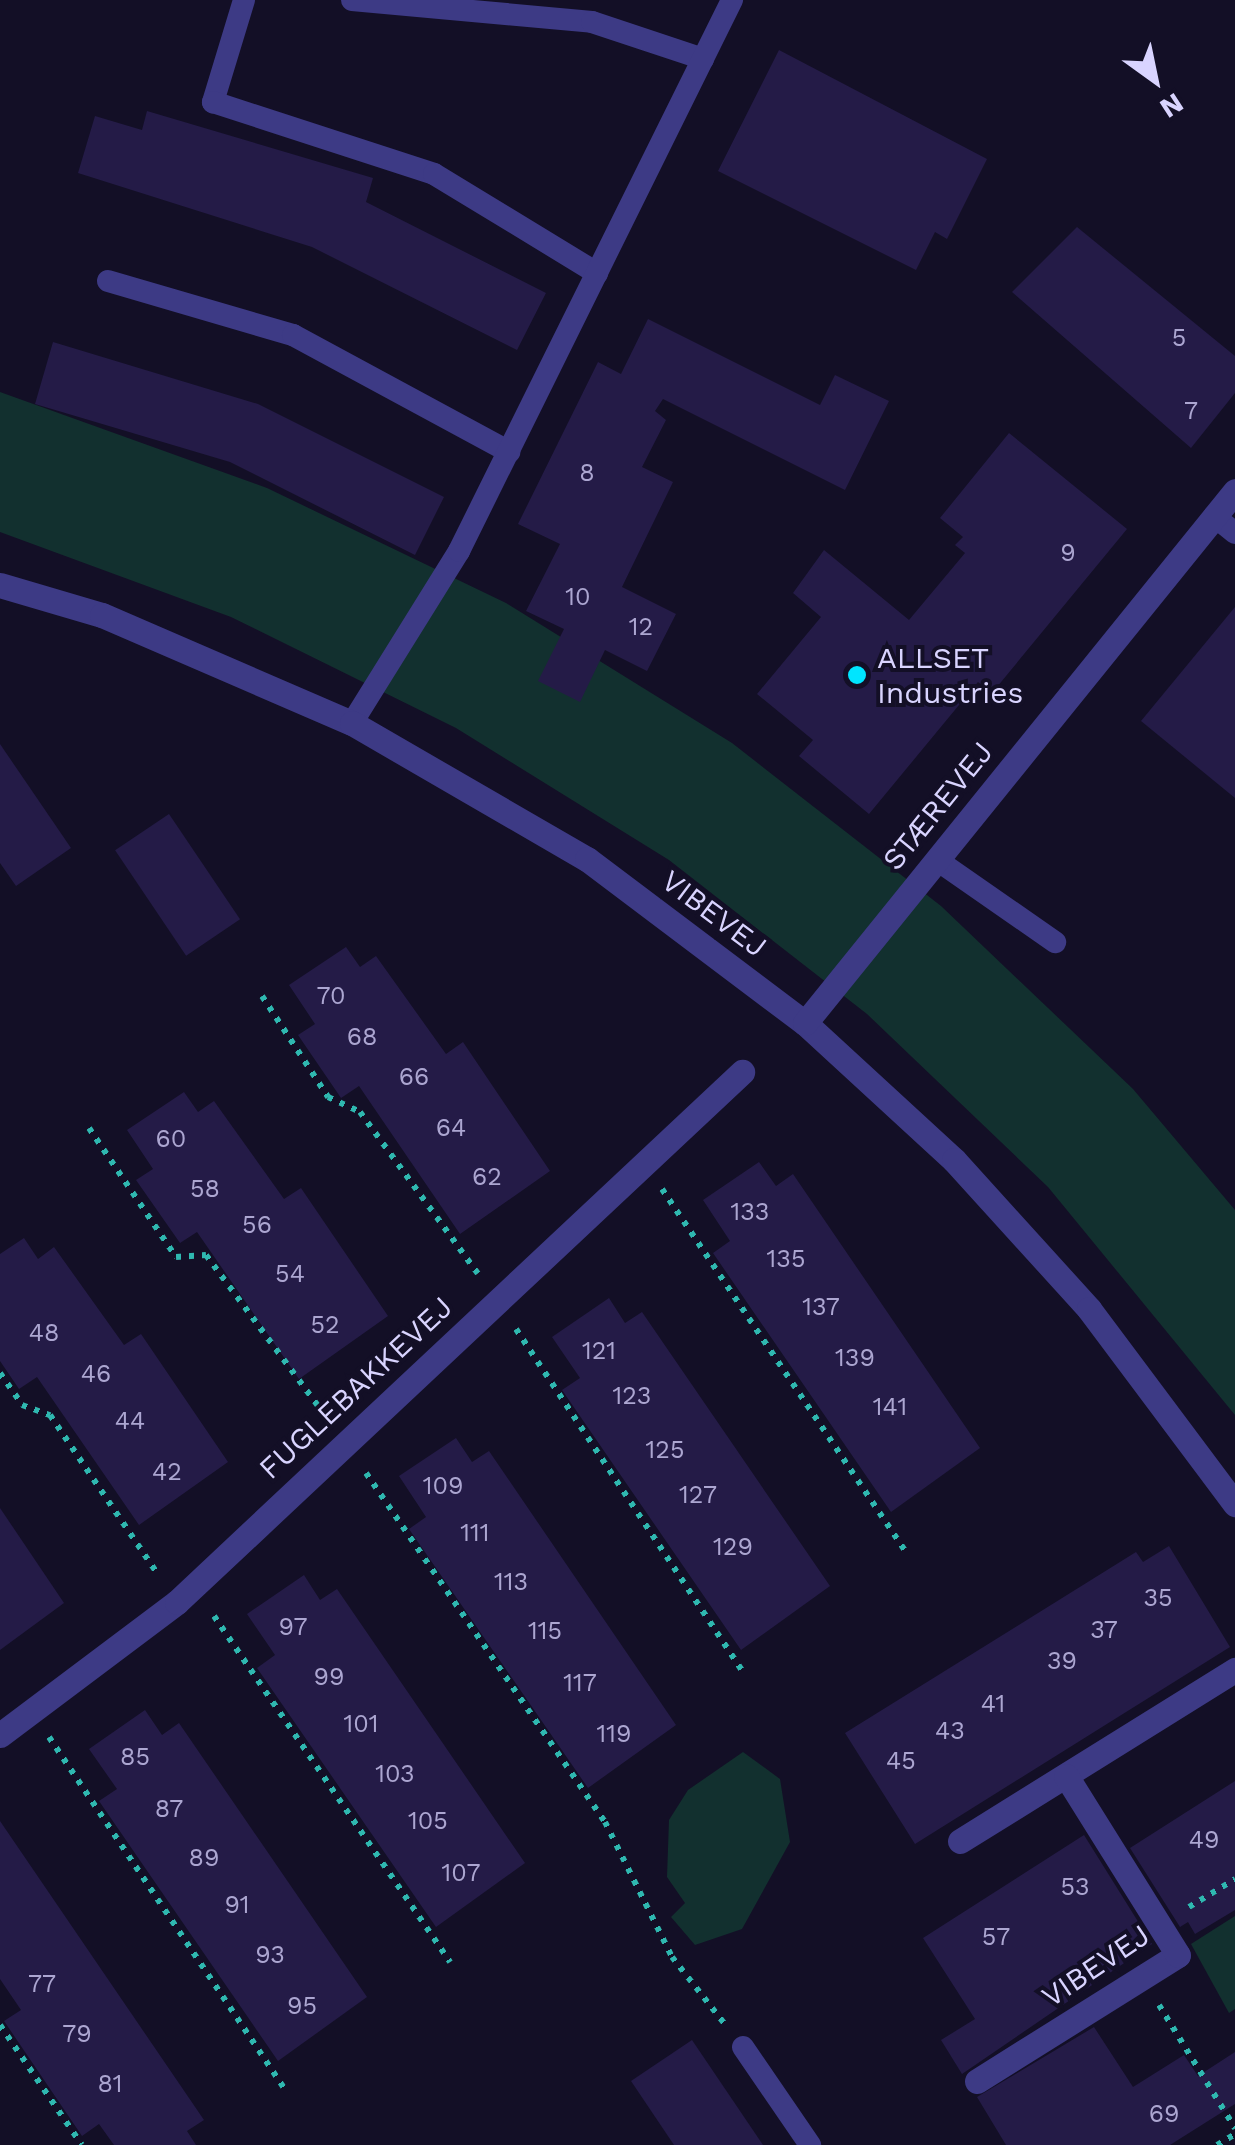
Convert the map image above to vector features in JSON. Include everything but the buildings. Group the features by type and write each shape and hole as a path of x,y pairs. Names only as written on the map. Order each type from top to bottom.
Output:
{"street":[{"name":"STÆREVEJ","path":"805,1022 1235,490"},
{"name":"VIBEVEJ","path":"0,585 102,615 352,723 587,860 805,1022 954,1160 1077,1296 1235,1504"},
{"name":"FUGLEBAKKEVEJ","path":"0,1735 185,1594 742,1072"},
{"path":"960,1842 1235,1670"},
{"name":"VIBEVEJ","path":"978,2081 1178,1955 1066,1776"}],"lane":[{"path":"244,0 214,102 434,174 597,273"},
{"path":"352,0 592,22 703,59"},
{"path":"352,723 509,452 732,0"},
{"path":"108,281 293,335 509,452"},
{"path":"1214,516 1235,533"},
{"path":"937,860 1056,942"},
{"path":"743,2047 810,2145"}],"path":[{"path":"262,996 328,1097 360,1112 497,1300 744,1674"},
{"path":"89,1128 176,1257 206,1255 345,1443 605,1822 672,1957 743,2047"},
{"path":"645,1163 906,1551"},
{"path":"0,1373 22,1405 50,1415 185,1594 450,1962"},
{"path":"31,1712 286,2089"},
{"path":"1160,1926 1235,1879"},
{"path":"1142,1978 1235,2131 1217,2145"},
{"path":"0,2025 82,2145"}],"green space":[{"path":"0,392 267,488 506,603 732,743 941,906 1133,1089 1235,1210 1235,1415 1048,1187 867,1014 669,860 456,728 231,617 0,532"},
{"path":"743,1752 780,1779 790,1842 742,1929 695,1945 671,1917 685,1903 667,1877 669,1820 688,1790"},
{"path":"1235,1916 1235,2009 1229,2013 1191,1944"}],"place":[{"name":"ALLSET Industries","path":"857,675"}]}
